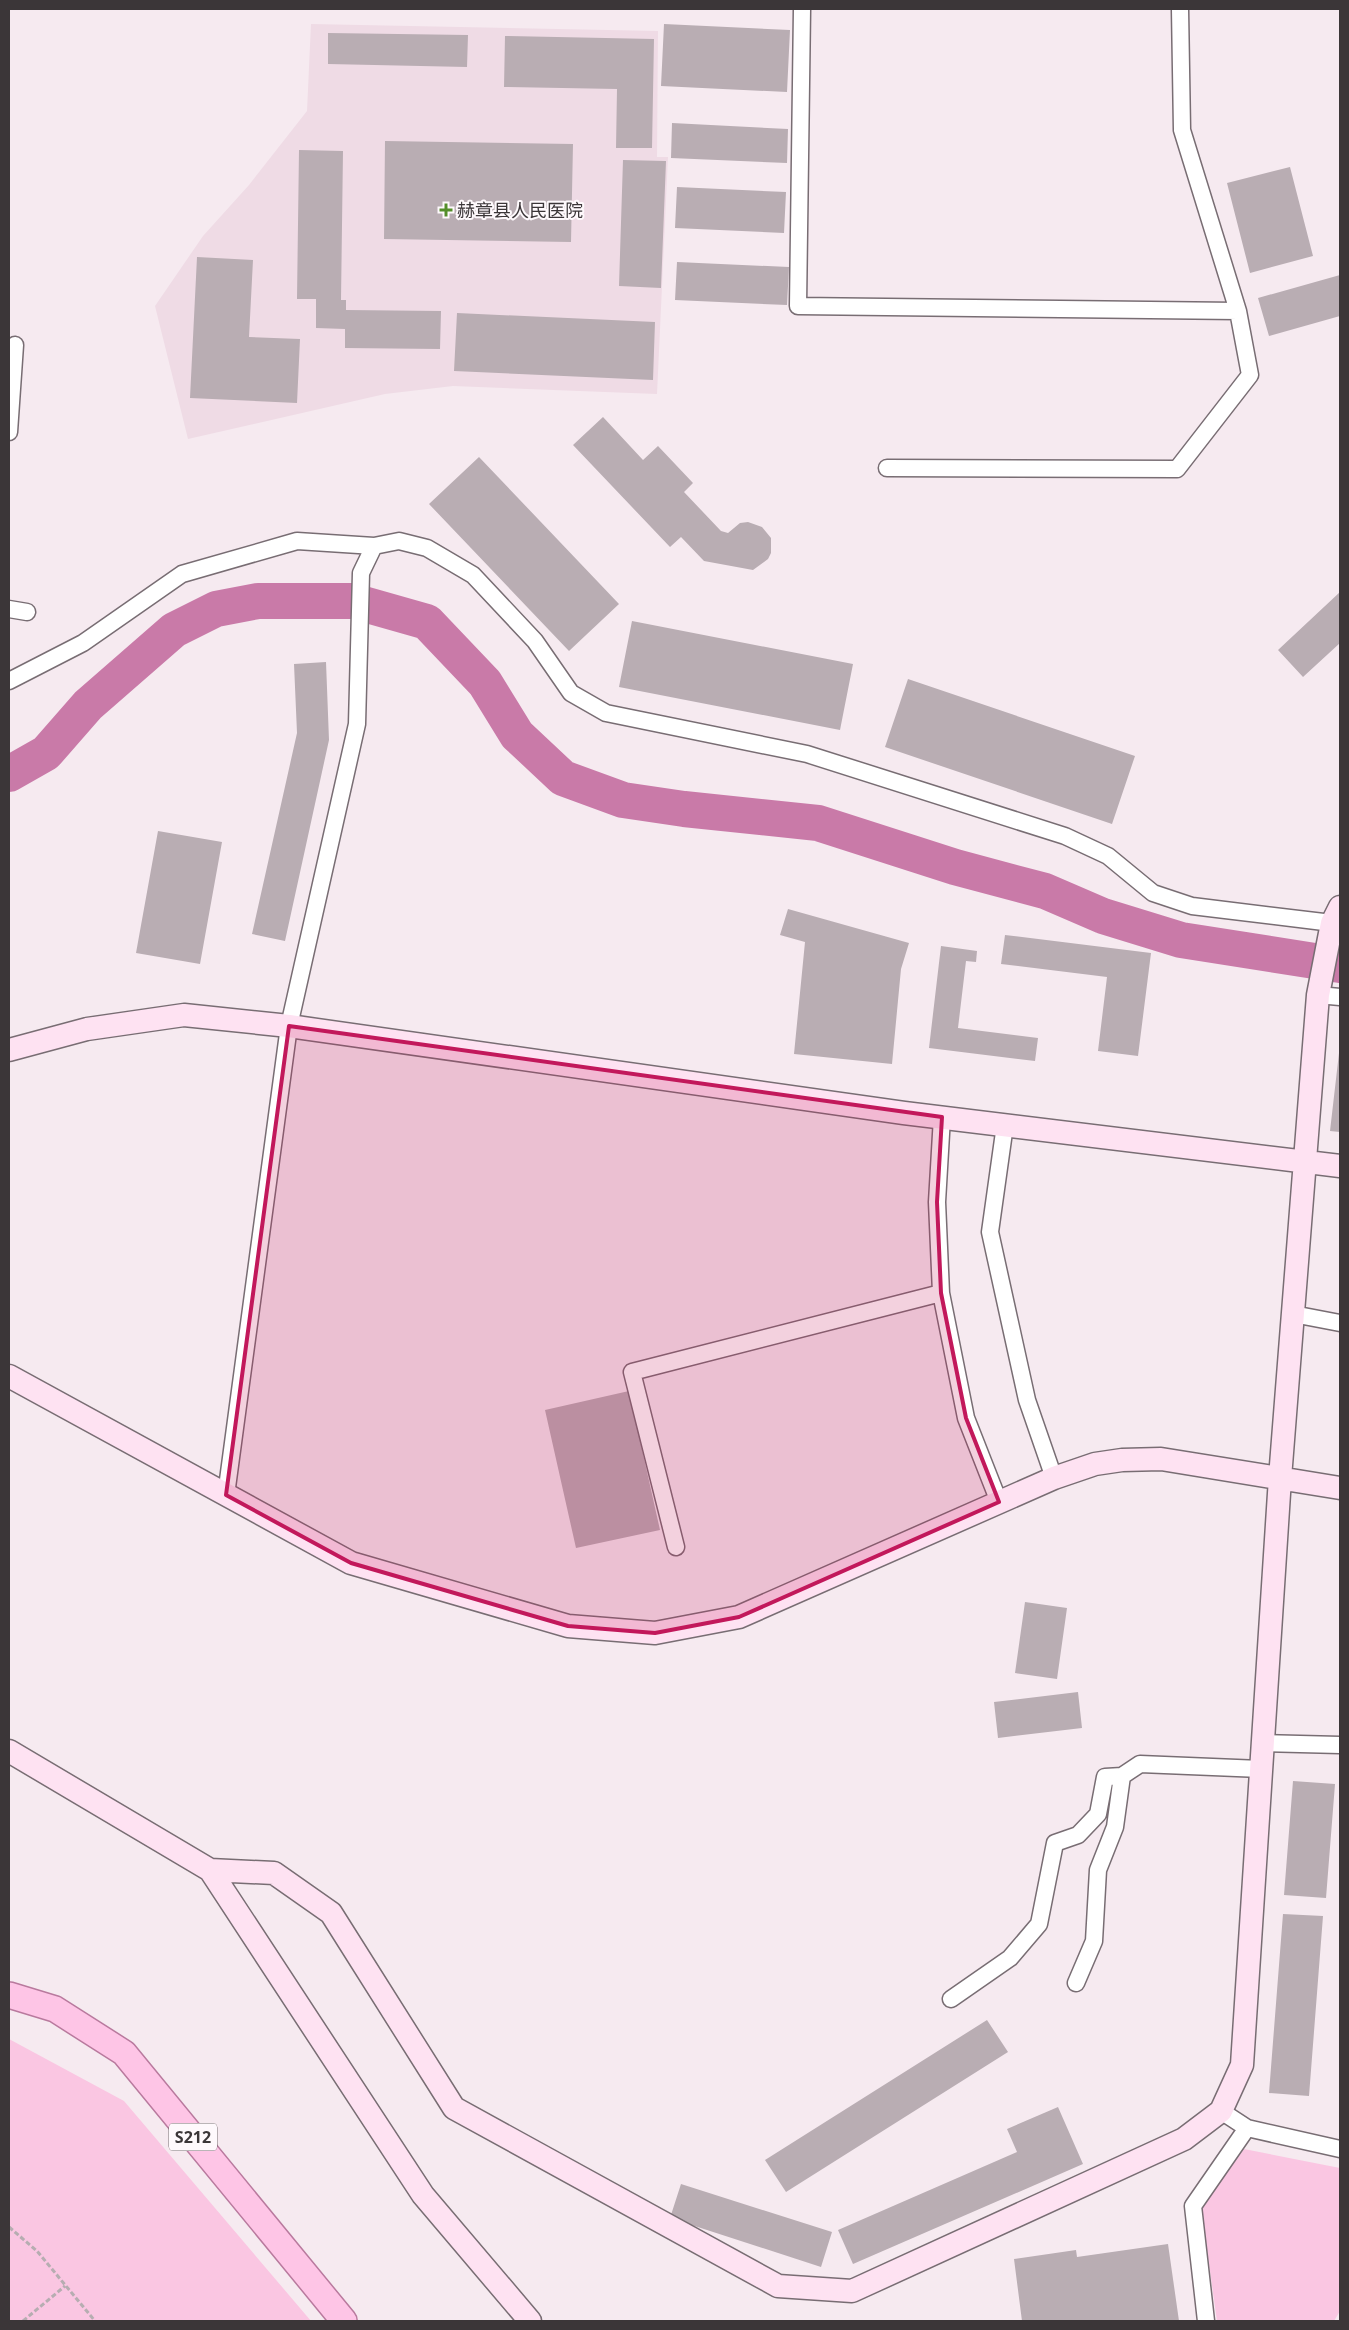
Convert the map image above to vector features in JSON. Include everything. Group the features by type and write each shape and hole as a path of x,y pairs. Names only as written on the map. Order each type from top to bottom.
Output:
{"main road":[{"path":"210,1870 274,1873 331,1913 454,2108 778,2286 852,2292 1184,2138 1221,2111 1242,2065 1280,1478 1319,989 1326,947 1336,915"},
{"path":"9,1050 88,1029 184,1015 289,1026 942,1117 1340,1166"},
{"path":"9,1376 351,1563 568,1626 656,1633 739,1617 1054,1478 1095,1464 1122,1460 1160,1459 1340,1488"},
{"path":"9,1750 210,1870 424,2195 530,2321"},
{"name":"S212","path":"9,1996 55,2009 124,2053 344,2321"}],"street":[{"path":"802,9 798,306 1238,312"},
{"path":"887,468 1177,470 1250,376 1238,312 1182,130 1180,9"},
{"path":"9,432 15,345"},
{"path":"9,681 84,643 182,574 297,542 374,546 399,541 427,548 473,575 534,641 571,693 606,713 807,754 1065,836 1108,856 1153,893 1192,906 1336,915"},
{"path":"226,1495 289,1026 357,724 361,573 374,546"},
{"path":"9,610 27,612"},
{"path":"1319,989 1340,997"},
{"path":"942,1117 937,1202 941,1293 966,1418 999,1502"},
{"path":"1006,1125 990,1232 1027,1400 1054,1478"},
{"path":"676,1547 632,1372 941,1293"},
{"path":"1293,1314 1340,1323"},
{"path":"1263,1743 1340,1744"},
{"path":"951,2000 1010,1958 1039,1924 1055,1843 1078,1835 1098,1814 1105,1777 1122,1776 1140,1764 1261,1769"},
{"path":"1076,1983 1094,1940 1098,1870 1115,1827 1122,1776"},
{"path":"1221,2111 1247,2128 1340,2150"},
{"path":"1206,2321 1193,2206 1247,2128"}],"path":[{"path":"9,2227 37,2250 94,2321"},
{"path":"23,2321 65,2286"}],"highlighted area":[{"path":"289,1026 942,1117 937,1202 941,1293 966,1418 999,1502 739,1617 655,1633 568,1626 351,1563 226,1495"}],"shaded area":[{"name":"赫章县人民医院","path":"311,24 658,31 657,157 668,157 657,394 453,386 385,394 188,439 155,306 203,236 249,185 307,111"},
{"path":"9,2039 124,2101 311,2321 9,2321"},
{"path":"1244,2149 1340,2168 1340,2311 1334,2321 1217,2321 1201,2207"}],"building":[{"path":"664,24 790,30 787,92 661,86"},
{"path":"328,33 468,35 467,67 328,64"},
{"path":"505,36 654,39 652,148 616,148 617,89 504,87"},
{"path":"672,123 788,129 787,163 671,158"},
{"path":"385,141 573,144 571,242 384,239"},
{"path":"299,150 343,151 341,300 346,300 346,310 441,311 440,349 345,348 345,329 316,328 316,299 297,299"},
{"path":"623,160 666,161 661,288 619,286"},
{"path":"1290,167 1313,256 1250,273 1227,183"},
{"path":"677,187 786,192 784,233 675,228"},
{"path":"197,257 253,260 249,337 300,339 297,403 190,398"},
{"path":"677,262 789,267 787,305 675,300"},
{"path":"1340,275 1340,316 1269,336 1258,298"},
{"path":"457,313 655,322 653,380 454,371"},
{"path":"603,417 643,460 658,446 693,483 684,492 721,531 728,533 740,523 748,522 762,527 771,538 771,553 768,559 753,570 704,561 681,537 670,547 573,445"},
{"path":"479,457 619,604 569,651 429,504"},
{"path":"1340,592 1340,643 1303,677 1278,650"},
{"path":"632,621 853,664 840,730 619,687"},
{"path":"326,662 329,740 285,941 252,934 297,733 294,664"},
{"path":"908,679 1135,756 1112,824 885,747"},
{"path":"158,831 222,842 200,964 136,953"},
{"path":"788,909 909,943 901,969 892,1064 794,1054 805,942 780,935"},
{"path":"1005,935 1151,953 1138,1056 1098,1051 1107,977 1001,964"},
{"path":"941,946 977,951 976,962 966,961 958,1028 1038,1038 1035,1061 929,1048"},
{"path":"1340,1053 1340,1132 1330,1131"},
{"path":"629,1391 660,1530 576,1548 545,1410"},
{"path":"1025,1602 1067,1608 1057,1679 1015,1673"},
{"path":"1078,1692 1082,1728 998,1738 994,1702"},
{"path":"1293,1781 1335,1784 1326,1898 1284,1895"},
{"path":"1283,1914 1323,1916 1309,2096 1269,2093"},
{"path":"987,2020 1008,2052 786,2192 765,2160"},
{"path":"1058,2107 1083,2164 853,2264 838,2230 1017,2152 1007,2129"},
{"path":"681,2184 832,2232 821,2267 670,2218"},
{"path":"1168,2244 1179,2321 1022,2321 1014,2259 1076,2250 1077,2257"}],"waterway":[{"path":"9,774 46,753 88,705 174,630 216,609 258,601 353,601 427,622 485,683 517,735 563,778 623,800 684,809 818,823 955,867 1045,891 1103,916 1181,940 1340,965"}],"place":[{"name":"赫章县人民医院","path":"446,210"}]}
